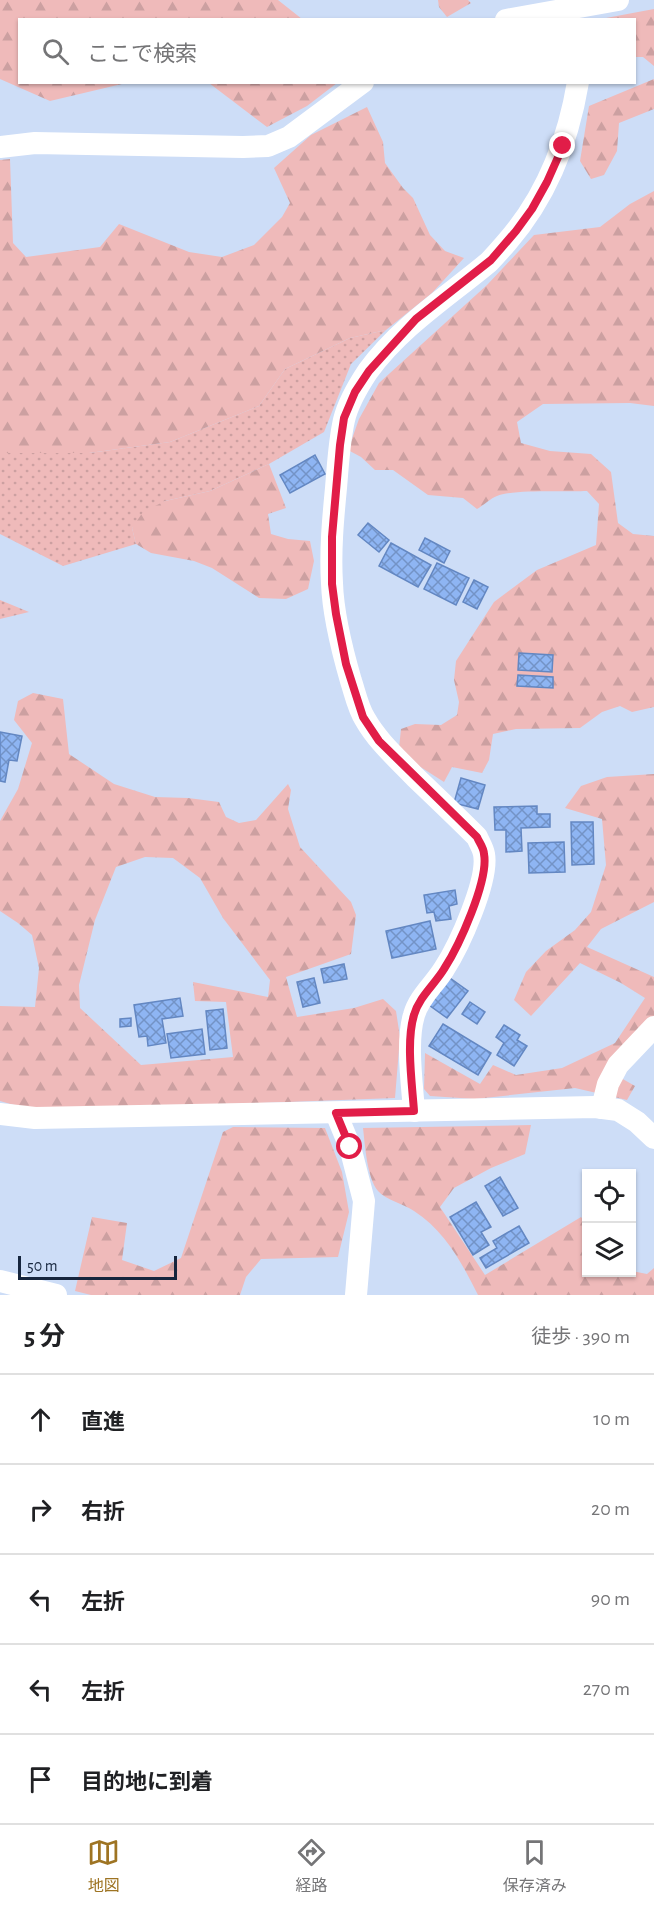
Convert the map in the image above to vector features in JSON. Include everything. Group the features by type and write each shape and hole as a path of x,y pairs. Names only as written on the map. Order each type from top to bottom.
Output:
{"street":[{"path":"526,18 584,12 618,0"},
{"path":"0,147 35,142 268,146 289,137 360,84"},
{"path":"414,1111 411,1062 414,1014 444,969 474,908 484,874 484,854 477,837 379,741 363,717 355,694 342,644 332,584 332,537 344,418 355,392 392,343 416,319 491,260 532,209 563,146 573,113 578,84"},
{"path":"602,1108 608,1084 618,1065 654,1027"},
{"path":"0,1114 35,1118 602,1108 618,1110 637,1122 654,1138"},
{"path":"336,1113 350,1147 364,1201 356,1295"},
{"path":"0,1281 56,1295"}],"green space":[{"path":"0,0 278,0 301,18 18,18 18,84 122,84 50,101 0,79"},
{"path":"438,0 468,0 471,3 447,17 439,7"},
{"path":"654,9 654,66 643,57 636,57 636,18 606,18"},
{"path":"654,79 654,109 619,123 617,151 604,175 591,179 580,161 589,106"},
{"path":"210,84 336,84 307,106 267,127"},
{"path":"367,107 383,142 385,163 413,198 430,235 445,251 464,258 432,293 386,330 350,338 285,369 259,406 170,442 89,453 0,453 0,160 10,159 13,243 26,257 100,247 119,224 189,252 222,257 254,245 282,217 290,203 274,168 311,135"},
{"path":"654,191 654,406 630,403 543,404 517,422 521,443 550,451 591,454 611,472 618,523 633,534 654,536 654,707 632,712 620,706 602,712 580,728 516,729 493,734 489,760 482,773 452,767 444,782 419,766 399,748 401,729 415,724 441,725 457,715 459,702 454,680 456,661 494,602 537,570 596,545 599,504 587,491 504,494 477,509 463,498 428,495 393,470 375,470 361,457 348,450 359,419 379,383 487,285 534,235 600,227 630,204"},
{"path":"386,330 351,364 324,432 269,464 210,491 165,501 132,528 136,544 63,566 0,534 0,453 89,453 170,442 259,406 285,369 350,338"},
{"path":"269,464 286,508 268,514 271,534 288,539 310,541 314,561 308,589 286,599 259,598 212,568 194,561 151,553 136,544 132,528 143,512 165,501 210,491"},
{"path":"0,600 29,612 0,619"},
{"path":"33,693 63,699 69,754 114,784 155,797 219,802 226,817 239,823 256,820 288,784 291,790 288,809 300,847 351,902 356,915 351,954 286,977 297,1017 354,1008 383,999 396,1011 400,1037 395,1098 152,1107 21,1107 0,1101 0,1006 35,1007 39,968 32,935 0,911 0,821 18,789 32,743 14,720 18,701","holes":["145,857 173,858 200,878 223,918 270,980 268,997 193,982 195,1001 226,1002 233,1057 141,1065 80,1008 79,985 95,920 116,867"]},
{"path":"654,774 654,902 601,929 587,947 654,977 654,1018 621,1078 635,1086 627,1100 575,1088 475,1099 430,1096 424,1089 425,1053 480,1084 493,1065 516,1075 562,1068 615,1043 645,998 621,983 580,963 531,1016 514,1000 526,972 546,951 575,930 591,912 606,865 602,819 565,808 581,786 607,777"},
{"path":"531,1125 525,1154 491,1168 454,1188 440,1207 485,1275 581,1217 582,1277 636,1277 636,1272 647,1274 654,1268 654,1295 478,1295 459,1260 435,1228 414,1211 378,1191 371,1178 363,1128"},
{"path":"233,1127 325,1128 342,1172 349,1212 338,1257 261,1259 246,1277 240,1295 91,1295 75,1291 92,1217 127,1223 122,1260 154,1271 181,1258 223,1132"}],"building":[{"path":"315,455 325,474 290,493 280,475"},
{"path":"368,523 389,540 379,552 358,535"},
{"path":"425,538 450,551 444,563 419,550"},
{"path":"391,543 431,565 418,587 379,566"},
{"path":"437,563 469,578 456,605 424,589"},
{"path":"474,580 488,587 477,609 463,602"},
{"path":"519,653 553,655 552,672 518,670"},
{"path":"518,675 553,677 553,688 517,686"},
{"path":"0,732 22,736 17,761 9,760 5,782 0,781"},
{"path":"461,778 485,785 478,809 454,803"},
{"path":"537,806 537,814 550,814 550,827 521,828 522,851 506,852 506,830 495,830 494,807"},
{"path":"571,822 593,822 594,864 572,865"},
{"path":"564,842 565,872 529,873 528,843"},
{"path":"455,890 457,904 449,906 451,919 436,921 434,912 427,913 424,895"},
{"path":"430,921 436,949 392,958 386,931"},
{"path":"344,964 347,979 324,983 321,969"},
{"path":"314,978 320,1003 303,1007 297,982"},
{"path":"450,978 468,991 447,1018 429,1005"},
{"path":"180,998 183,1016 162,1019 166,1043 148,1046 147,1036 139,1037 134,1005"},
{"path":"470,1002 485,1012 477,1024 462,1014"},
{"path":"223,1009 227,1048 210,1050 206,1011"},
{"path":"131,1018 131,1026 120,1027 120,1019"},
{"path":"443,1024 491,1053 478,1075 429,1046"},
{"path":"504,1025 520,1035 517,1040 527,1046 514,1066 497,1055 504,1043 496,1037"},
{"path":"202,1029 205,1054 171,1058 167,1034"},
{"path":"500,1177 518,1208 503,1216 485,1186"},
{"path":"476,1202 491,1227 481,1232 489,1245 473,1255 450,1217"},
{"path":"519,1226 529,1243 486,1268 480,1258 497,1248 493,1241"}],"route":[{"path":"350,1147 336,1113 414,1111 411,1062 411,1032 414,1014 444,969 474,908 484,874 484,854 477,837 379,741 363,717 355,694 346,664 332,584 332,537 344,418 355,392 392,343 416,319 491,260 516,231 547,182 563,146"}]}
